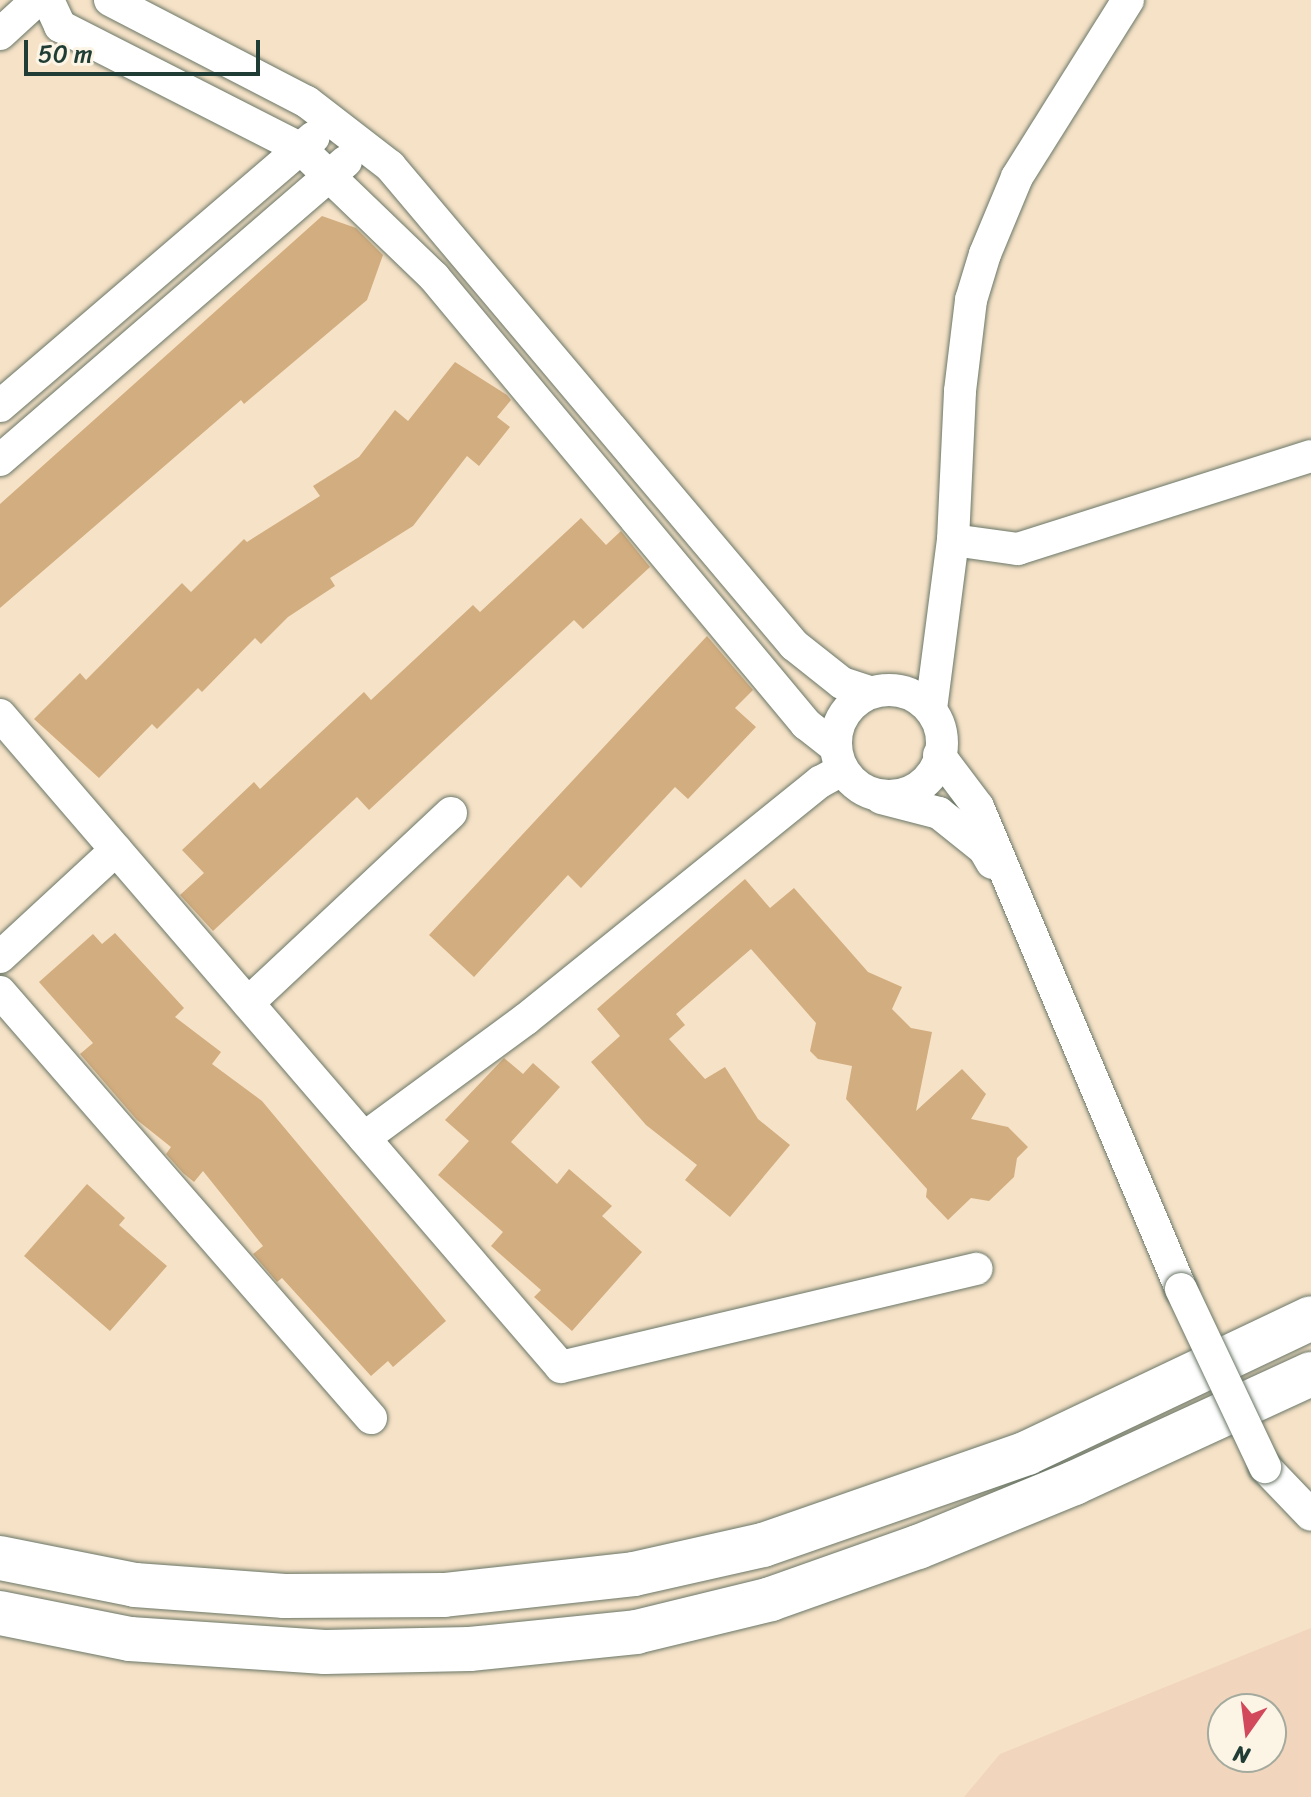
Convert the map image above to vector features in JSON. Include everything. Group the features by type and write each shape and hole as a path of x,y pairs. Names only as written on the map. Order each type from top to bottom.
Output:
{"highway":[{"path":"0,1558 135,1585 285,1596 444,1595 634,1574 763,1545 1027,1453 1311,1318"},
{"path":"0,1613 130,1639 325,1652 470,1649 636,1632 771,1599 918,1547 1074,1483 1311,1374"}],"street":[{"path":"0,34 37,0"},
{"path":"48,0 60,26 301,149 434,277 806,724 839,757"},
{"path":"110,0 307,102 390,166 794,645 842,683 869,692 903,691 931,709"},
{"path":"874,796 908,794 934,773 943,740 931,709 953,540 960,391 971,300 985,254 1017,177 1128,0"},
{"path":"0,406 332,121"},
{"path":"0,460 364,146"},
{"path":"953,540 1018,549 1311,456"},
{"path":"869,692 843,713 839,757 846,777 874,796 939,813 984,849 1018,909"},
{"path":"0,715 561,1367 977,1269"},
{"path":"939,755 978,807 1018,909 1181,1289 1265,1467 1311,1515"},
{"path":"364,1138 526,1019 820,782 839,757"},
{"path":"248,1003 451,813"},
{"path":"0,957 116,850"},
{"path":"0,992 371,1418"}],"shaded area":[{"path":"1311,1628 1311,1797 964,1797 1000,1754"}],"building":[{"path":"322,216 356,228 383,255 367,300 244,404 241,400 0,608 0,504"},
{"path":"455,362 507,395 511,400 497,417 510,427 479,466 467,456 413,526 330,578 335,586 288,617 261,644 255,638 202,692 198,688 157,729 152,724 99,778 34,719 80,673 86,680 182,583 191,592 244,539 247,542 320,496 313,486 359,457 395,410 408,421"},
{"path":"581,518 606,545 621,531 650,567 583,629 574,620 369,810 357,797 213,931 180,895 204,873 182,850 254,782 260,789 364,692 371,700 473,605 480,612"},
{"path":"707,636 753,690 735,708 756,727 688,799 675,787 581,888 568,875 474,977 429,935"},
{"path":"745,879 770,908 794,888 868,972 902,987 892,1009 911,1028 932,1032 916,1111 962,1069 986,1094 971,1119 1008,1127 1028,1147 1017,1158 1014,1177 989,1201 971,1198 948,1220 926,1197 927,1189 846,1099 852,1066 818,1059 810,1051 816,1023 751,949 676,1014 685,1025 669,1039 705,1079 725,1067 758,1119 790,1145 730,1217 685,1180 697,1165 646,1125 591,1062 620,1036 597,1009"},
{"path":"115,933 184,1008 175,1017 221,1052 212,1064 262,1101 446,1321 393,1367 388,1361 371,1376 282,1278 277,1282 253,1254 263,1246 203,1171 194,1182 183,1173 166,1154 171,1147 137,1120 80,1054 93,1043 39,982 93,934 102,944"},
{"path":"504,1058 523,1074 533,1063 560,1087 511,1142 557,1184 569,1169 612,1206 602,1216 642,1252 572,1331 534,1297 541,1290 491,1246 503,1232 438,1175 469,1141 445,1120"},
{"path":"87,1184 125,1218 119,1225 167,1266 110,1331 24,1256"}]}
